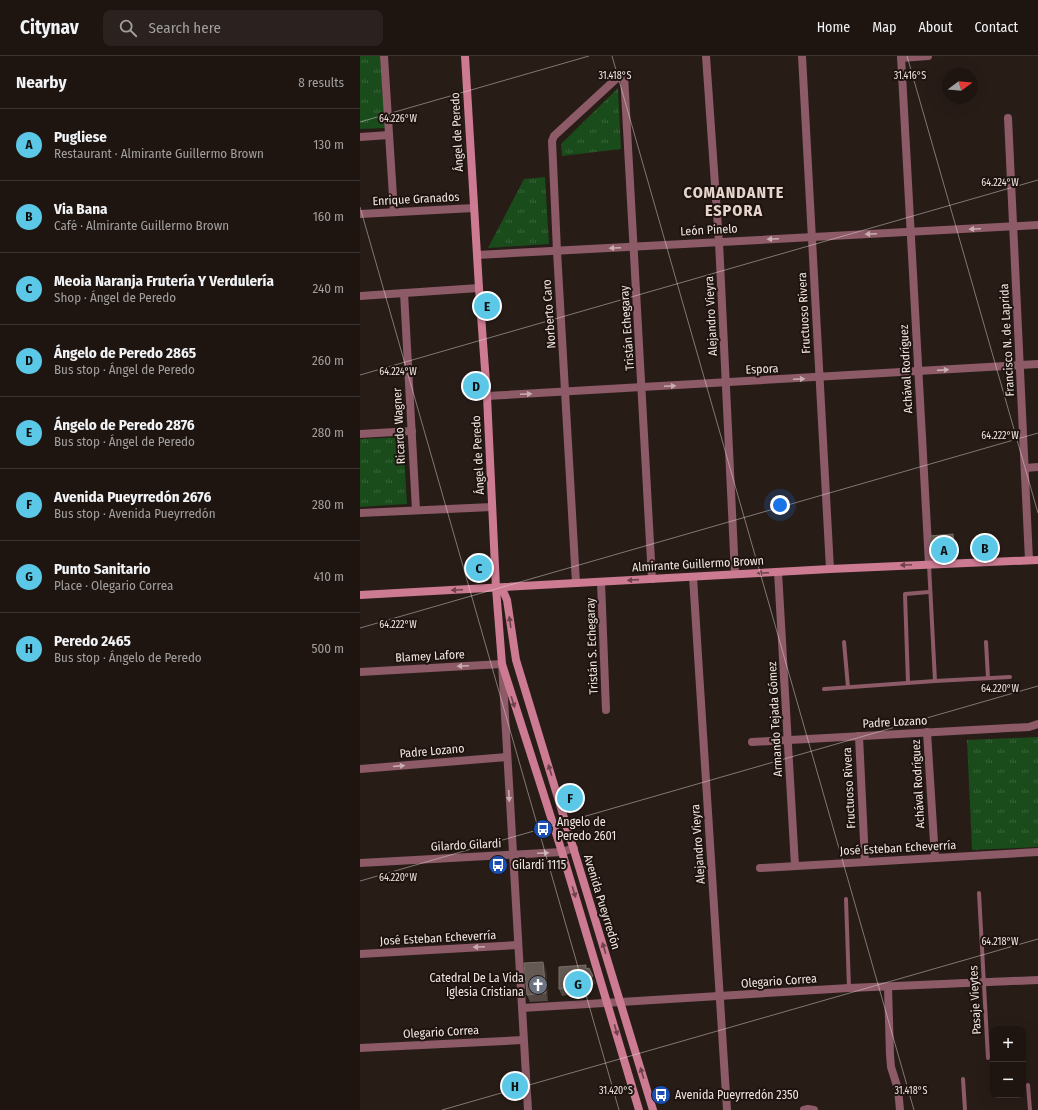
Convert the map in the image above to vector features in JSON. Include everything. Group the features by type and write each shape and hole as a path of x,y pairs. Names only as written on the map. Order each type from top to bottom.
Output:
{"main road":[{"name":"Ángel de Peredo","path":"465,56 487,396 496,588 502,664"},
{"name":"Almirante Guillermo Brown","path":"360,595 830,569 1038,560"},
{"name":"Avenida Pueyrredón","path":"496,588 504,593 507,600 516,660 653,1110"},
{"name":"Avenida Pueyrredón","path":"502,664 562,852 639,1110"}],"street":[{"path":"384,56 394,212"},
{"name":"Alejandro Vieyra","path":"706,56 719,242 735,574"},
{"name":"Fructuoso Rivera","path":"802,56 830,569"},
{"path":"901,57 928,56"},
{"name":"Achával Rodríguez","path":"901,57 929,564"},
{"name":"Tristán Echegaray","path":"624,75 652,579"},
{"name":"Norberto Caro","path":"576,583 566,392 556,251 552,141 554,136 617,78 624,75"},
{"name":"Francisco N. de Laprida","path":"1008,118 1029,560"},
{"path":"360,137 389,135"},
{"name":"Enrique Granados","path":"360,214 474,208"},
{"name":"León Pinelo","path":"477,255 1038,225"},
{"path":"360,296 479,288"},
{"name":"Ricardo Wagner","path":"404,293 416,510"},
{"name":"Espora","path":"487,396 820,378 1038,364"},
{"path":"360,434 412,431"},
{"path":"1025,468 1038,467"},
{"path":"360,514 492,507"},
{"name":"Armando Tejada Gómez","path":"778,572 795,866"},
{"name":"Alejandro Vieyra","path":"693,577 727,1110"},
{"name":"Tristán S. Echegaray","path":"602,582 606,710"},
{"name":"Blamey Lafore","path":"360,672 502,664"},
{"name":"Ángel de Peredo","path":"502,664 528,1110"},
{"name":"Padre Lozano","path":"752,742 1029,727 1038,724"},
{"name":"Achával Rodríguez","path":"927,732 935,858"},
{"name":"Fructuoso Rivera","path":"859,736 865,862"},
{"name":"Padre Lozano","path":"360,769 507,758"},
{"name":"Gilardo Gilardi","path":"360,863 562,852 574,848"},
{"name":"José Esteban Echeverría","path":"760,868 1038,852"},
{"name":"José Esteban Echeverría","path":"360,954 518,945"},
{"name":"Olegario Correa","path":"522,1008 608,1004 849,988 1038,980"},
{"path":"888,987 890,1055 898,1089 900,1110"},
{"name":"Olegario Correa","path":"360,1048 523,1040"},
{"path":"804,1110 814,1110"}],"lane":[{"name":"Achával Rodríguez","path":"929,564 929,592 936,681"},
{"path":"908,683 905,594 929,592"},
{"path":"844,642 848,687"},
{"path":"986,642 988,678"},
{"path":"824,689 1010,677"},
{"name":"Pasaje Vieytes","path":"979,893 988,1058"},
{"path":"846,899 849,988"},
{"path":"963,1079 965,1110"},
{"path":"1028,1085 1030,1110"}],"green space":[{"path":"360,56 380,56 385,128 360,129"},
{"path":"618,88 621,149 562,156 561,144"},
{"path":"545,177 549,244 488,248 524,179"},
{"path":"403,437 407,504 360,507 360,439"},
{"path":"1038,737 1038,847 972,850 967,740"}],"building":[{"path":"953,534 954,550 930,551 930,536"},
{"path":"976,536 991,536 991,550 976,551"},
{"path":"483,555 484,569 478,574 471,574 471,557"},
{"name":"Catedral De La Vida Iglesia Cristiana","path":"543,962 546,993 527,995 524,963"},
{"path":"586,965 586,969 589,968 593,976 590,978 588,983 559,989 559,967"}],"place":[{"name":"Ángelo de Peredo 2876","path":"487,306"},
{"name":"Ángelo de Peredo 2865","path":"476,386"},
{"name":"Via Bana","path":"985,548"},
{"name":"Pugliese","path":"944,550"},
{"name":"Meoia Naranja Frutería Y Verdulería","path":"479,568"},
{"name":"Avenida Pueyrredón 2676","path":"570,798"},
{"name":"Angelo de Peredo 2601","path":"543,829"},
{"name":"Gilardi 1115","path":"498,865"},
{"name":"Punto Sanitario","path":"578,984"},
{"name":"Catedral De La Vida Iglesia Cristiana","path":"538,985"},
{"name":"Peredo 2465","path":"515,1086"},
{"name":"Avenida Pueyrredón 2350","path":"661,1095"}],"district":[{"name":"COMANDANTE ESPORA","path":"734,201"}]}
